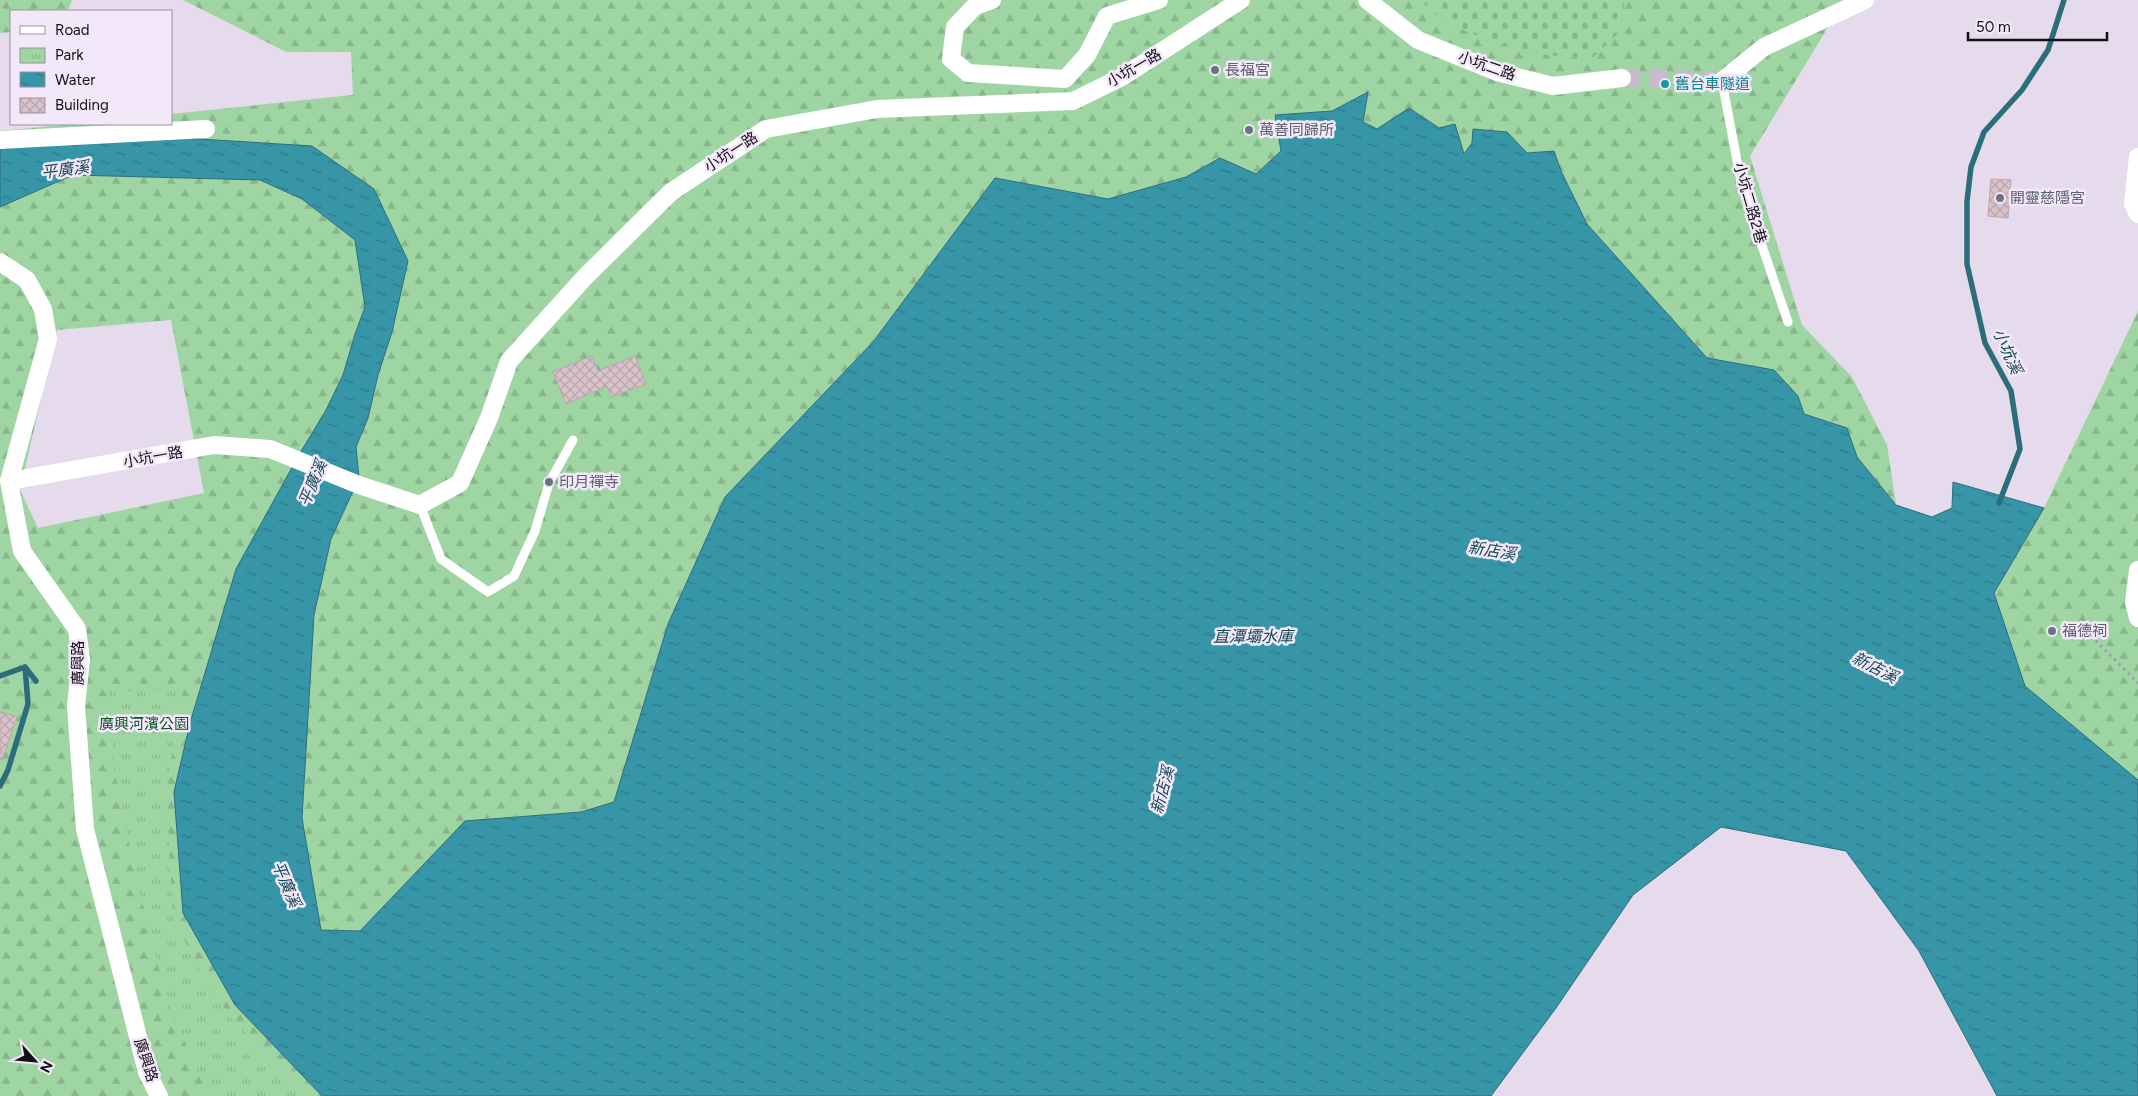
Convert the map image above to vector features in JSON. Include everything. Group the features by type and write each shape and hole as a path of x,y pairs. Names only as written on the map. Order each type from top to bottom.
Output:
{"street":[{"path":"992,0 976,6 955,27 951,59 968,73 1065,79 1087,54 1107,16 1159,0"},
{"name":"小坑一路","path":"9,481 214,445 270,449 360,485 420,505 460,483 489,418 509,361 585,277 671,192 766,129 877,109 1073,101 1122,77 1241,0"},
{"name":"小坑二路","path":"1367,0 1418,40 1496,72 1553,86 1622,78"},
{"path":"1722,81 1764,47 1865,0"},
{"path":"0,140 206,129"},
{"path":"2138,157 2133,204 2138,214"},
{"name":"廣興路","path":"0,262 26,280 43,309 48,338 9,481 22,551 77,629 81,659 76,706 85,829 147,1072 159,1096"},
{"path":"2138,570 2134,602 2138,618"}],"lane":[{"name":"小坑二路2巷","path":"1722,81 1742,187 1788,322"},
{"path":"420,505 441,558 488,592 514,576 535,530 549,484 573,440"}],"path":[{"path":"2058,633 2080,625 2138,683"}],"green space":[{"path":"0,0 72,0 68,10 10,10 10,32 0,33"},
{"path":"183,0 1869,0 1836,14 1750,156 1802,325 1852,377 1887,445 1896,505 1857,457 1847,428 1804,414 1797,396 1774,370 1707,358 1587,224 1561,171 1554,151 1527,153 1507,132 1472,143 1464,155 1439,128 1409,108 1377,130 1363,122 1367,92 1332,111 1275,115 1281,151 1256,174 1220,158 1186,177 1108,199 995,178 873,342 725,497 668,624 614,803 581,812 465,822 360,931 321,930 302,818 314,615 331,539 359,478 356,447 368,418 378,375 374,189 0,146 0,131 61,125 172,125 172,114 353,95 351,52 286,52"},
{"path":"1420,0 1625,0 1619,33 1589,61 1529,52 1491,41 1446,23"},
{"path":"73,175 260,180 302,199 355,240 365,307 343,375 325,412 236,569 190,723 174,792 235,1005 322,1096 0,1096 0,207","holes":["171,320 204,493 38,528 20,490 57,330"]},
{"path":"2138,311 2138,780 2025,686 1994,593 2044,508"},
{"name":"廣興河濱公園","path":"183,690 166,790 173,918 197,965 231,1018 307,1096 209,1096 168,1004 134,869 114,768 110,692"}],"water":[{"name":"直潭壩水庫","path":"1368,92 1363,122 1377,129 1409,108 1439,128 1455,124 1464,154 1472,143 1473,129 1507,132 1527,153 1554,151 1561,171 1587,224 1707,358 1774,370 1798,396 1804,414 1847,428 1857,457 1896,505 1932,517 1952,508 1953,482 2044,508 1994,593 2025,686 2138,780 2138,1096 1997,1096 1919,951 1846,851 1721,827 1633,895 1556,1008 1491,1096 322,1096 235,1005 183,913 174,792 190,723 236,569 300,453 325,412 343,375 365,307 355,240 302,199 260,180 73,175 0,207 0,146 135,135 312,146 374,189 408,261 392,332 378,375 368,418 356,447 359,478 331,539 314,615 302,818 321,930 360,931 465,821 581,812 614,802 668,624 725,497 873,342 995,178 1108,199 1186,177 1220,158 1256,174 1281,151 1275,115 1332,111"}],"building":[{"name":"開靈慈隱宮","path":"1991,179 2011,180 2008,218 1988,216"},
{"path":"592,356 598,371 635,356 646,384 611,397 607,386 566,404 553,372"},
{"path":"0,712 17,717 2,760 0,759"}],"waterway":[{"name":"小坑溪","path":"1999,503 2020,449 2011,391 1985,343 1967,264 1967,201 1971,167 1984,132 2022,90 2048,50 2064,0"},
{"path":"0,676 25,667 36,681"},
{"path":"0,786 8,770 28,704 25,667"}],"tunnel":[{"path":"1622,78 1722,81"}],"place":[{"name":"長福宮","path":"1215,70"},
{"name":"舊台車隧道","path":"1665,84"},
{"name":"萬善同歸所","path":"1249,130"},
{"name":"開靈慈隱宮","path":"2000,198"},
{"name":"印月禪寺","path":"549,482"},
{"name":"福德祠","path":"2052,631"}],"water label":[{"name":"平廣溪","path":"65,169"},
{"name":"平廣溪","path":"312,483"},
{"name":"新店溪","path":"1492,550"},
{"name":"新店溪","path":"1875,667"},
{"name":"新店溪","path":"1162,790"},
{"name":"平廣溪","path":"287,884"}]}
